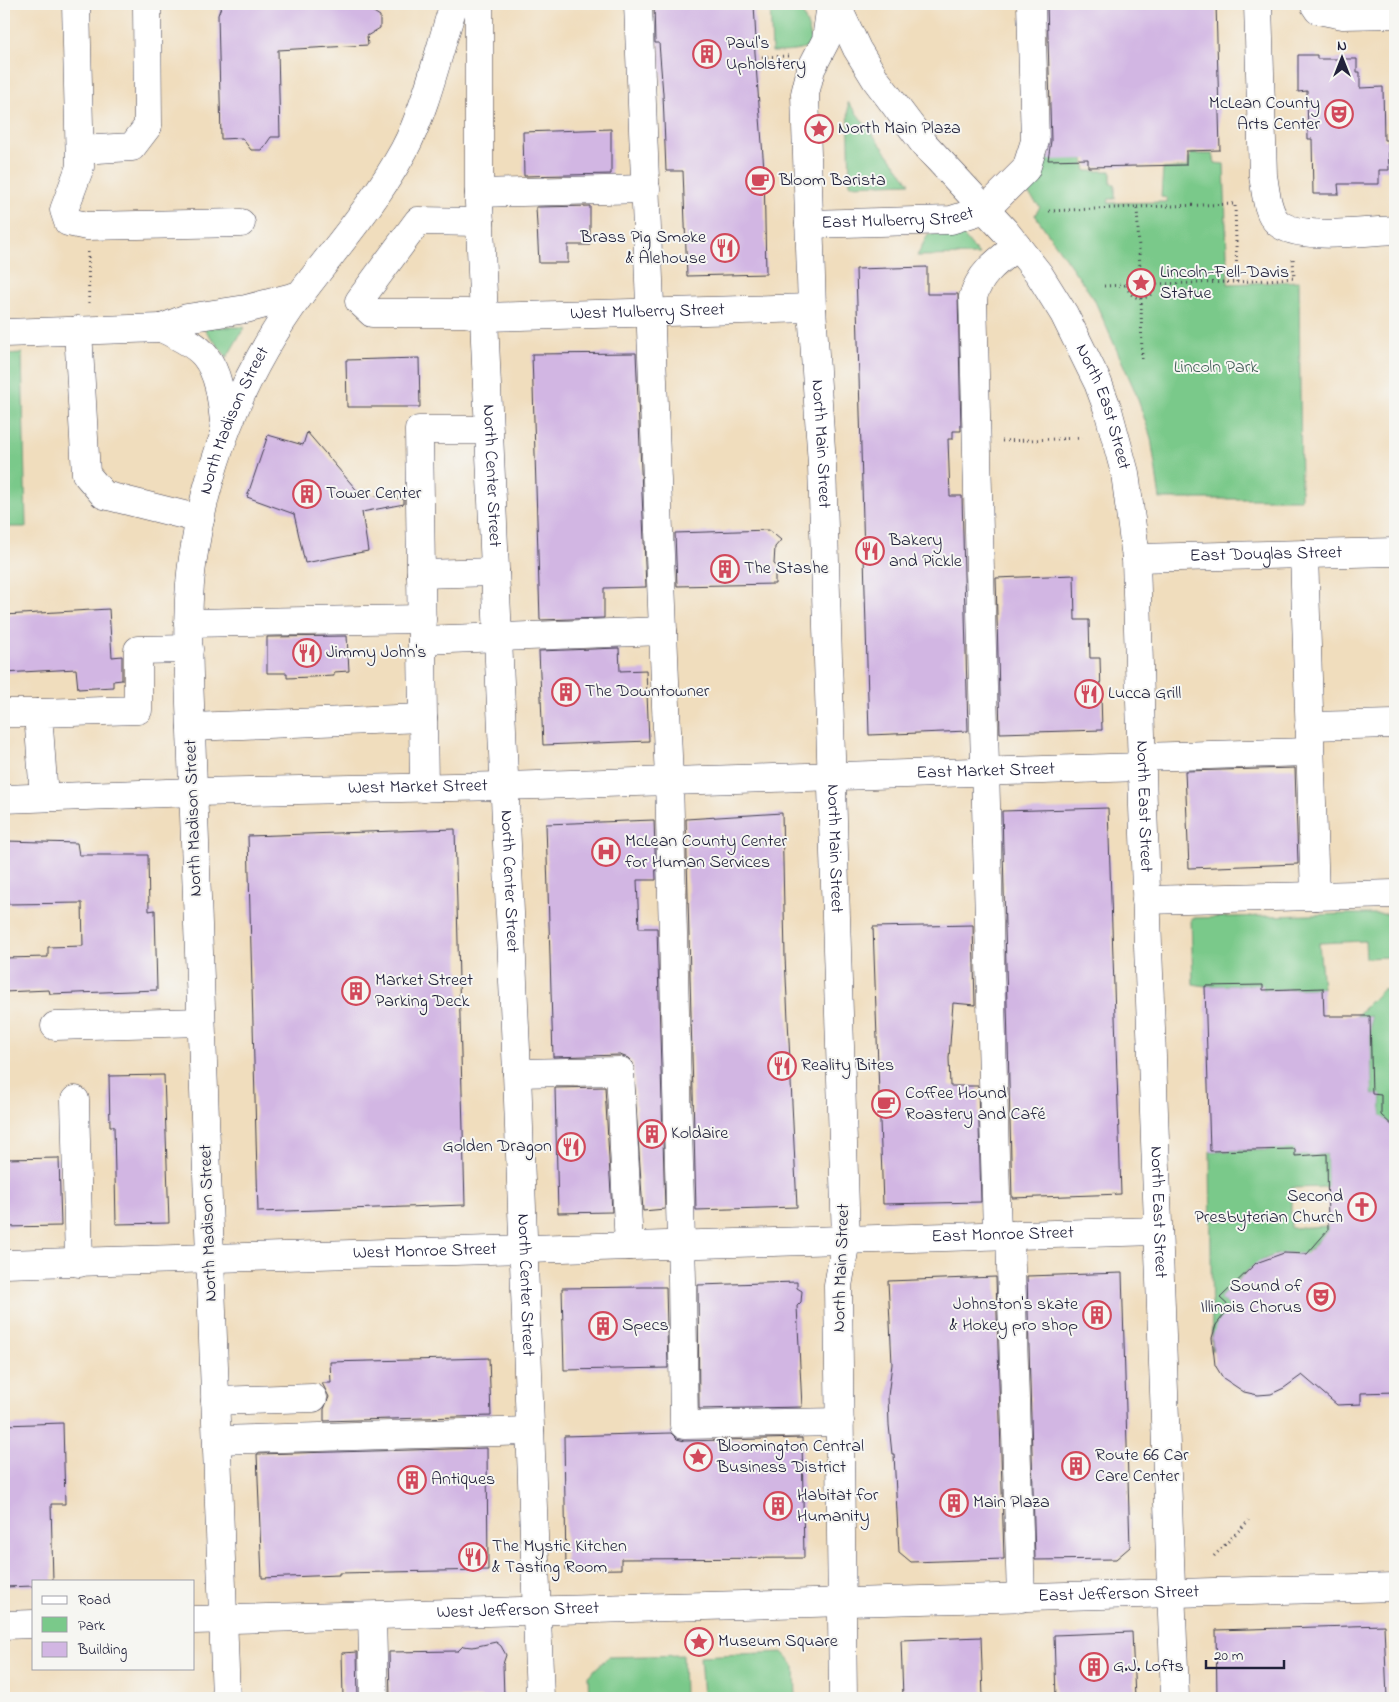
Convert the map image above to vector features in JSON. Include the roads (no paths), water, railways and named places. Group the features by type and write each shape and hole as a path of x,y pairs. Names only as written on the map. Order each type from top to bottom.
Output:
{"street":[{"path":"76,4 80,167 64,210 68,222 87,226 241,223"},
{"path":"80,150 132,147 148,126 146,4"},
{"name":"North Madison Street","path":"226,1698 188,636 193,559 200,519 225,431 256,362 300,295 359,221 404,149 420,113 454,4"},
{"name":"North Center Street","path":"479,4 480,222 517,1072 540,1698"},
{"path":"638,4 652,312 669,781 684,1426 840,1422"},
{"name":"North Main Street","path":"831,4 826,40 807,80 809,224 812,308 822,465 846,1240 838,1286 844,1698"},
{"name":"North East Street","path":"836,4 857,50 876,80 925,144 986,209 1017,246 1064,314 1098,383 1108,410 1125,473 1136,558 1141,762 1175,1698"},
{"path":"986,209 1026,169 1035,141 1031,4"},
{"path":"1258,4 1264,176 1268,204 1273,215 1278,222 1299,231 1395,230"},
{"path":"1314,4 1318,10 1343,15 1368,9 1395,14"},
{"path":"479,193 646,189"},
{"name":"East Mulberry Street","path":"809,224 950,220 986,209"},
{"name":"West Mulberry Street","path":"480,222 418,221 359,301 372,313 467,313 484,317 812,308"},
{"path":"1017,246 984,273 977,284 973,296 986,772 1004,1235 1021,1598"},
{"path":"162,328 187,318 246,309 300,295"},
{"path":"84,319 86,474 104,495 200,519"},
{"path":"4,332 84,319 162,328 190,344 205,356 217,382 221,397 225,431"},
{"path":"424,788 418,430 488,430"},
{"name":"East Douglas Street","path":"1136,558 1395,552"},
{"path":"1304,554 1315,896"},
{"path":"421,574 495,572"},
{"path":"4,713 138,710 138,650 188,636 422,630 497,637 663,632"},
{"path":"38,713 44,797"},
{"path":"191,727 423,718"},
{"name":"East Market Street","path":"832,776 986,772 1141,762 1309,739 1395,724"},
{"name":"West Market Street","path":"4,799 194,792 504,786 832,776"},
{"path":"1146,900 1395,894"},
{"path":"55,1026 201,1022"},
{"path":"517,1072 620,1071 629,1246"},
{"path":"75,1100 79,1263"},
{"name":"East Monroe Street","path":"846,1240 1158,1231"},
{"name":"West Monroe Street","path":"4,1264 846,1240"},
{"path":"215,1401 312,1398"},
{"path":"217,1440 530,1431"},
{"name":"East Jefferson Street","path":"842,1604 1395,1588"},
{"name":"West Jefferson Street","path":"195,1620 842,1604"},
{"path":"372,1616 374,1698"},
{"path":"4,1625 32,1624"}],"place":[{"name":"Paul's Upholstery","path":"707,54"},
{"name":"McLean County Arts Center","path":"1339,114"},
{"name":"North Main Plaza","path":"819,129"},
{"name":"Bloom Barista","path":"760,181"},
{"name":"Brass Pig Smoke & Alehouse","path":"725,248"},
{"name":"Lincoln-Fell-Davis Statue","path":"1141,283"},
{"name":"Tower Center","path":"307,494"},
{"name":"Bakery and Pickle","path":"870,551"},
{"name":"The Stashe","path":"725,569"},
{"name":"Jimmy John's","path":"307,653"},
{"name":"The Downtowner","path":"566,692"},
{"name":"Lucca Grill","path":"1089,694"},
{"name":"McLean County Center for Human Services","path":"606,852"},
{"name":"Market Street Parking Deck","path":"356,991"},
{"name":"Reality Bites","path":"782,1066"},
{"name":"Coffee Hound Roastery and Café","path":"886,1104"},
{"name":"Koldaire","path":"652,1134"},
{"name":"Golden Dragon","path":"571,1147"},
{"name":"Second Presbyterian Church","path":"1362,1207"},
{"name":"Sound of Illinois Chorus","path":"1321,1297"},
{"name":"Johnston's skate & Hokey pro shop","path":"1097,1315"},
{"name":"Specs","path":"603,1326"},
{"name":"Bloomington Central Business District","path":"698,1457"},
{"name":"Route 66 Car Care Center","path":"1076,1466"},
{"name":"Antiques","path":"412,1480"},
{"name":"Main Plaza","path":"954,1503"},
{"name":"Habitat for Humanity","path":"778,1506"},
{"name":"The Mystic Kitchen & Tasting Room","path":"473,1557"},
{"name":"Museum Square","path":"699,1642"},
{"name":"G.J. Lofts","path":"1094,1667"}],"park label":[{"name":"Lincoln Park","path":"1216,368"}]}
